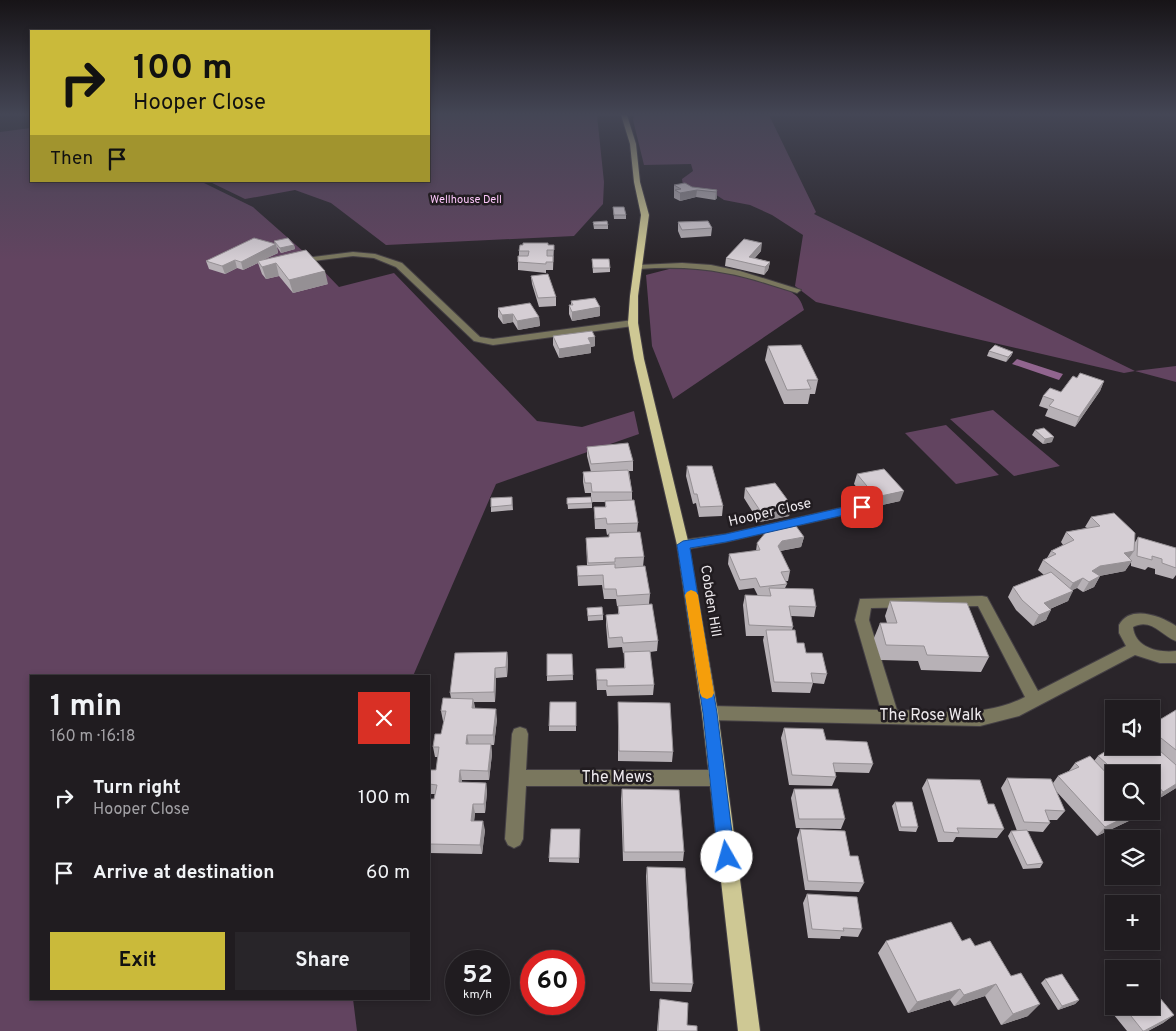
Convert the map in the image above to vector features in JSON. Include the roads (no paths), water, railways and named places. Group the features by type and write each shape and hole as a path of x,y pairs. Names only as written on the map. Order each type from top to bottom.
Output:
{"main road":[{"name":"Cobden Hill","path":"635,163 645,215 634,296 633,324 639,359 683,545 710,713 740,975 750,1031"}],"street":[{"path":"289,262 353,254 375,256 399,265 477,339 484,342 633,324"},
{"path":"639,267 683,265 712,269 758,278 797,290"},
{"name":"Hooper Close","path":"683,545 726,538 862,507"},
{"path":"892,717 862,620 865,603 982,601 1034,699"},
{"path":"1176,635 1161,624 1150,620 1131,621 1126,625 1129,640 1137,647 1158,658 1176,657"},
{"name":"The Rose Walk","path":"710,713 980,719 1013,711 1137,647"},
{"path":"514,839 520,734"},
{"name":"The Mews","path":"518,778 717,778"}],"park label":[{"name":"Wellhouse Dell","path":"466,200"}]}
